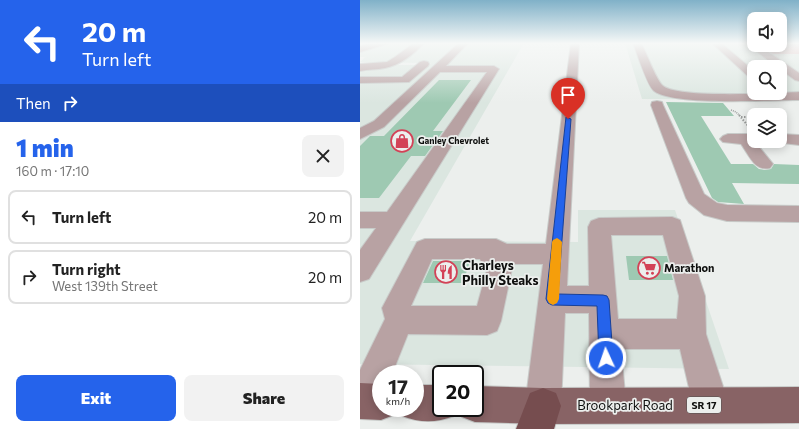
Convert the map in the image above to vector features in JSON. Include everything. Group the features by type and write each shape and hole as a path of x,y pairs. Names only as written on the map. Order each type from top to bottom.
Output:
{"main road":[{"name":"Brookpark Road","path":"484,406 542,421 608,405 799,405"}],"street":[{"path":"360,68 364,65 385,65 392,63"},
{"path":"360,80 406,80 434,63"},
{"path":"542,421 573,63"},
{"path":"646,63 658,88 667,92 698,96 747,95"},
{"path":"739,63 747,70"},
{"path":"360,134 379,124 430,66"},
{"path":"360,271 494,69 430,66"},
{"path":"787,69 799,69"},
{"path":"787,70 799,78"},
{"path":"787,96 799,96"},
{"path":"656,105 696,198 711,210 727,213 799,214"},
{"path":"728,139 747,136"},
{"path":"787,140 799,140"},
{"path":"755,148 764,164"},
{"path":"360,220 394,220"},
{"path":"608,405 599,227 672,226 692,296 691,334 711,405"},
{"path":"368,402 400,320 396,308 425,249 496,249 503,254 556,254"},
{"path":"400,320 487,321 503,254"},
{"path":"552,299 603,300"},
{"path":"604,334 691,334"}],"path":[{"path":"730,110 736,112 741,117 747,131"},
{"path":"741,117 747,117"}],"shaded area":[{"path":"512,63 410,241 578,242 578,210 675,210 729,369 360,364 360,65"},
{"path":"631,63 747,63 747,100 642,99"},
{"path":"787,63 799,63 799,100 787,100"}],"building":[{"name":"Ganley Chevrolet","path":"439,80 471,80 433,131 443,131 425,156 411,156 379,198 360,198 360,146 370,136 384,136"},
{"path":"666,102 723,103 734,116 701,116 731,164 753,164 759,169 765,170 771,169 774,164 799,165 799,184 732,183 744,204 718,202 712,198"},
{"name":"Marathon","path":"626,256 667,256 673,280 629,280"},
{"name":"Charleys Philly Steaks","path":"433,261 470,261 463,283 423,283"}],"slow traffic":[{"path":"553,299 557,242"}],"place":[{"name":"Ganley Chevrolet","path":"402,141"},
{"name":"Marathon","path":"649,268"},
{"name":"Charleys Philly Steaks","path":"446,272"}],"route":[{"path":"568,119 552,299 603,300 606,358"}]}
